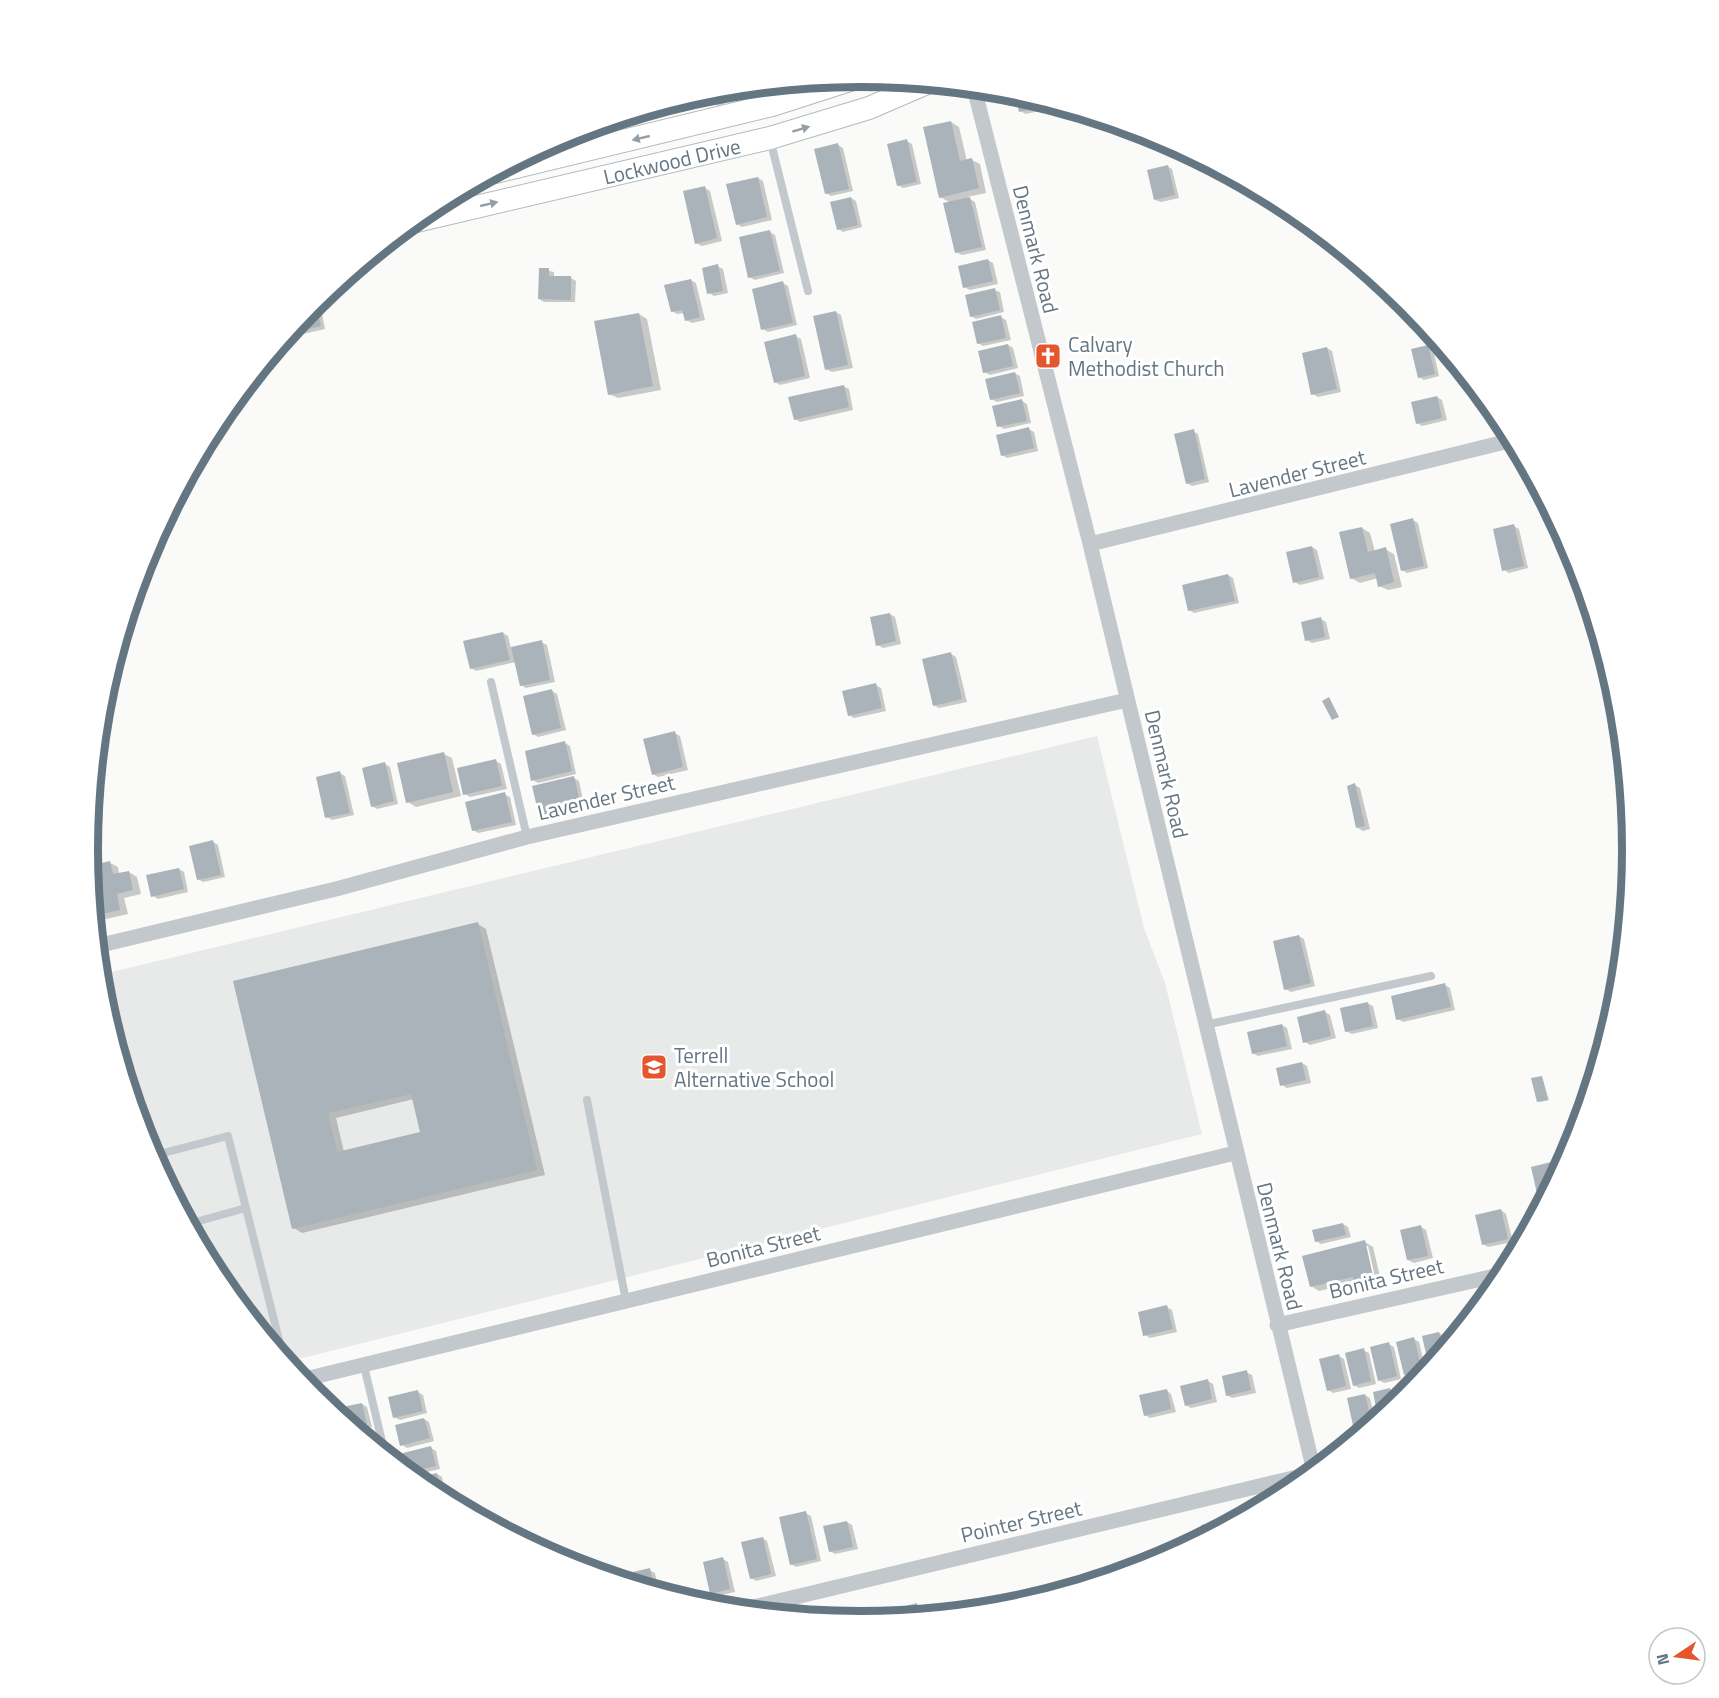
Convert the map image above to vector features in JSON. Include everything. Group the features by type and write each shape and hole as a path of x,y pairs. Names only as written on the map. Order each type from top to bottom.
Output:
{"main road":[{"name":"Lockwood Drive","path":"574,143 681,129 724,118 811,89"},
{"name":"Lockwood Drive","path":"433,217 770,138 869,108 912,89"},
{"path":"681,129 687,158"}],"street":[{"name":"Denmark Road","path":"976,97 1090,544 1235,1153 1312,1462"},
{"name":"Lavender Street","path":"1090,544 1503,442"},
{"name":"Lavender Street","path":"104,944 336,889 527,837 1127,700"},
{"name":"Bonita Street","path":"312,1378 1235,1153"},
{"name":"Bonita Street","path":"1277,1325 1489,1277"},
{"name":"Pointer Street","path":"764,1604 1288,1479"}],"lane":[{"path":"719,101 724,118"},
{"path":"770,138 808,291"},
{"path":"491,682 527,837"},
{"path":"1205,1025 1431,976"},
{"path":"587,1100 626,1301"},
{"path":"162,1153 228,1136 280,1342"},
{"path":"196,1222 246,1208"},
{"path":"364,1366 382,1443"}],"shaded area":[{"name":"Terrell Alternative School","path":"1097,736 1144,928 1165,983 1202,1134 295,1360 255,1313 226,1272 176,1186 138,1094 123,1046 108,973"}],"building":[{"path":"1017,104 1035,108 1019,112"},
{"path":"951,121 960,161 972,158 979,188 939,198 923,127"},
{"path":"907,139 917,182 897,186 887,144"},
{"path":"838,143 849,189 825,194 814,149"},
{"path":"1168,165 1175,195 1154,200 1147,170"},
{"path":"758,177 767,217 736,225 726,184"},
{"path":"705,186 717,238 695,244 683,191"},
{"path":"851,197 858,225 837,230 830,202"},
{"path":"970,197 982,247 955,253 943,203"},
{"path":"770,230 780,271 748,278 739,237"},
{"path":"988,259 993,281 963,288 958,266"},
{"path":"718,264 723,291 707,294 702,268"},
{"path":"539,268 549,268 549,276 571,276 571,300 538,299"},
{"path":"691,279 700,317 685,321 682,310 671,312 664,285"},
{"path":"783,281 793,323 761,330 752,289"},
{"path":"995,288 1000,310 970,317 965,295"},
{"path":"836,311 848,365 825,370 813,316"},
{"path":"318,313 321,326 302,331"},
{"path":"639,313 653,386 608,395 594,321"},
{"path":"1001,315 1006,338 977,344 972,322"},
{"path":"796,334 805,376 774,383 764,342"},
{"path":"1008,344 1013,366 983,373 978,351"},
{"path":"1428,345 1435,374 1418,378 1411,349"},
{"path":"1327,347 1337,389 1311,395 1302,353"},
{"path":"1015,372 1020,393 990,400 985,379"},
{"path":"844,385 849,407 794,420 788,397"},
{"path":"1437,396 1442,418 1416,424 1411,402"},
{"path":"1022,399 1027,421 997,427 992,406"},
{"path":"1029,427 1034,448 1001,456 996,435"},
{"path":"1194,429 1205,479 1186,484 1174,434"},
{"path":"1413,518 1424,566 1401,571 1390,524"},
{"path":"1514,524 1524,566 1502,571 1493,529"},
{"path":"1362,527 1368,552 1386,547 1394,582 1378,587 1375,573 1350,579 1339,532"},
{"path":"1312,546 1319,577 1293,583 1286,552"},
{"path":"1228,574 1235,601 1188,611 1182,585"},
{"path":"890,613 896,641 876,646 870,617"},
{"path":"1321,617 1325,637 1305,641 1301,622"},
{"path":"503,632 510,660 470,669 463,641"},
{"path":"542,640 550,680 520,686 511,647"},
{"path":"951,652 962,699 933,706 922,659"},
{"path":"876,683 882,708 848,716 842,691"},
{"path":"552,689 561,728 532,735 523,696"},
{"path":"1329,697 1339,717 1332,720 1322,701"},
{"path":"675,731 683,767 652,775 643,739"},
{"path":"565,741 572,771 531,781 525,751"},
{"path":"444,752 453,792 406,803 397,763"},
{"path":"496,759 502,786 463,795 457,768"},
{"path":"385,762 394,801 371,807 362,768"},
{"path":"340,771 350,813 325,818 316,777"},
{"path":"574,776 581,806 539,816 532,786"},
{"path":"1355,783 1365,826 1356,828 1347,786"},
{"path":"505,792 512,822 472,831 465,802"},
{"path":"213,840 221,875 197,880 189,846"},
{"path":"110,861 113,874 129,871 133,890 117,894 120,910 101,914 98,864"},
{"path":"179,868 184,889 151,897 146,875"},
{"path":"478,922 537,1170 292,1229 233,981","holes":["411,1094 420,1132 337,1152 328,1113"]},
{"path":"1299,935 1311,983 1284,990 1273,941"},
{"path":"1445,983 1451,1007 1396,1020 1391,996"},
{"path":"1368,1002 1373,1026 1345,1032 1340,1008"},
{"path":"1325,1010 1331,1036 1303,1043 1297,1017"},
{"path":"1282,1024 1287,1046 1252,1054 1247,1032"},
{"path":"1302,1062 1306,1080 1280,1086 1276,1068"},
{"path":"1542,1076 1548,1100 1537,1102 1531,1078"},
{"path":"1554,1161 1538,1196 1531,1167"},
{"path":"1501,1209 1508,1239 1482,1245 1475,1215"},
{"path":"1343,1223 1346,1235 1315,1242 1312,1230"},
{"path":"1421,1225 1428,1256 1407,1260 1400,1230"},
{"path":"1365,1240 1375,1285 1356,1289 1353,1277 1310,1287 1302,1256"},
{"path":"1167,1305 1173,1329 1143,1336 1138,1312"},
{"path":"1439,1332 1441,1340 1427,1357 1422,1336"},
{"path":"1414,1337 1420,1364 1411,1373 1404,1375 1396,1342"},
{"path":"1389,1342 1397,1376 1378,1381 1370,1347"},
{"path":"1364,1348 1371,1381 1353,1386 1345,1353"},
{"path":"1339,1354 1346,1386 1327,1391 1319,1359"},
{"path":"1247,1370 1251,1390 1226,1396 1222,1376"},
{"path":"1208,1379 1212,1399 1185,1406 1180,1386"},
{"path":"1390,1388 1391,1394 1376,1409 1373,1392"},
{"path":"1167,1389 1171,1409 1144,1416 1139,1395"},
{"path":"418,1390 423,1411 393,1418 388,1397"},
{"path":"1365,1394 1370,1414 1354,1429 1347,1398"},
{"path":"362,1403 367,1424 361,1426 341,1407"},
{"path":"424,1418 430,1438 400,1446 395,1425"},
{"path":"431,1446 436,1466 418,1470 405,1460 403,1453"},
{"path":"437,1473 440,1485 436,1483 426,1475"},
{"path":"806,1511 817,1559 790,1565 779,1517"},
{"path":"847,1521 853,1547 829,1552 823,1526"},
{"path":"1217,1521 1202,1529 1201,1525"},
{"path":"763,1537 771,1574 750,1579 741,1542"},
{"path":"723,1557 730,1589 710,1594 703,1562"},
{"path":"650,1568 653,1582 625,1574"},
{"path":"917,1603 918,1608 891,1610"}],"place":[{"name":"Calvary Methodist Church","path":"1048,356"},
{"name":"Terrell Alternative School","path":"654,1067"}]}
